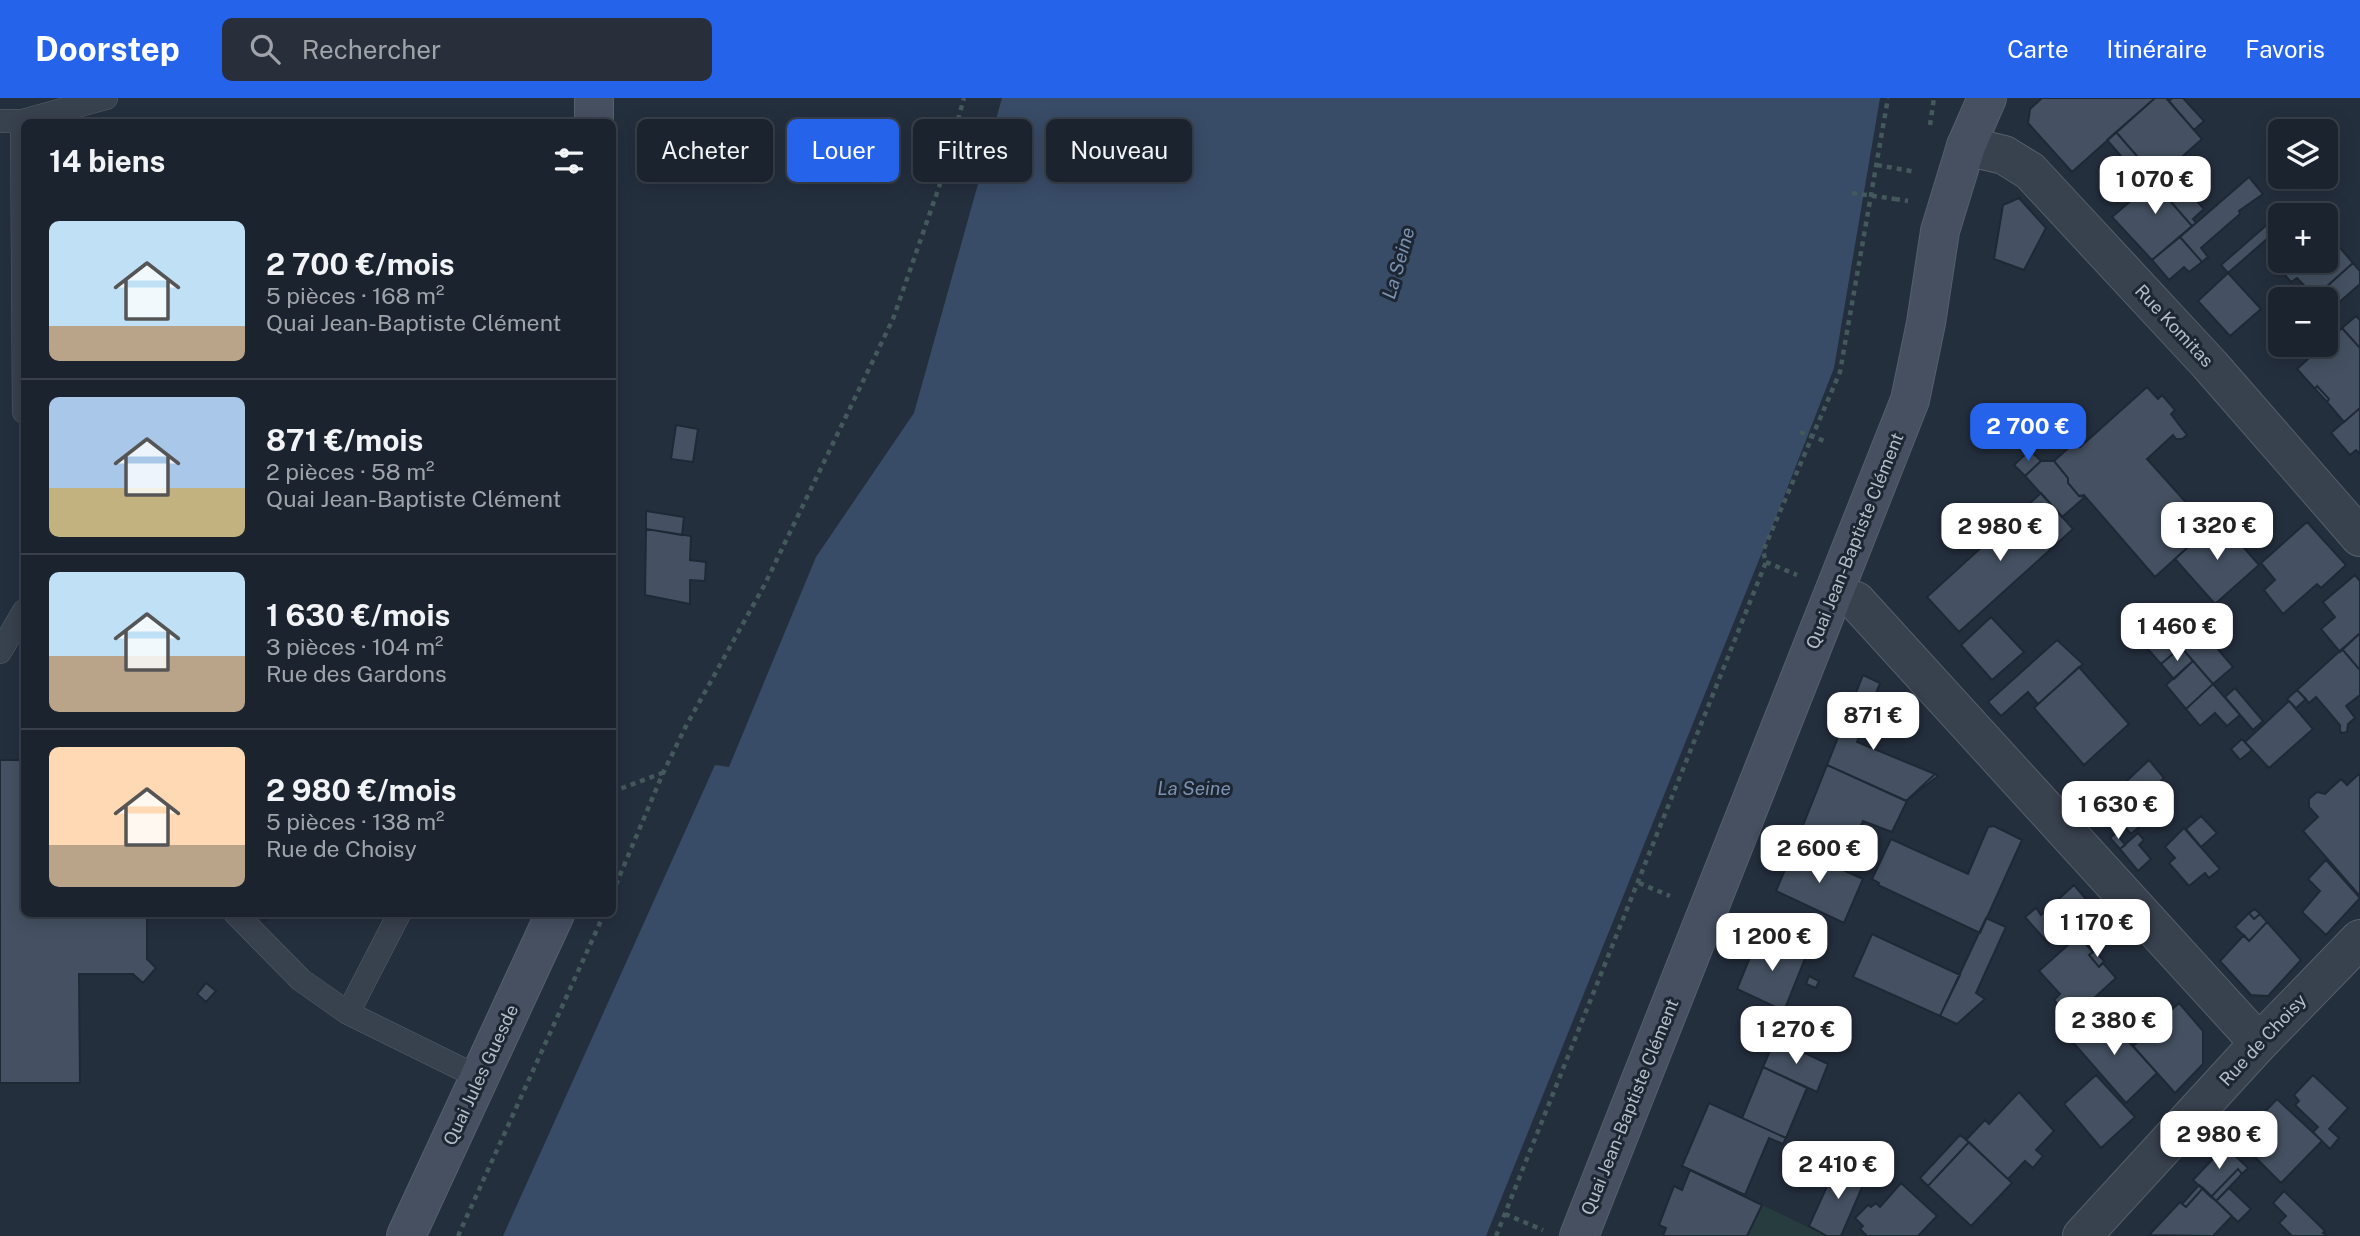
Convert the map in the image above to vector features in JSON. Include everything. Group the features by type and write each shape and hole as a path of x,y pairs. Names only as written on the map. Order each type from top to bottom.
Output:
{"main road":[{"path":"594,98 594,119"},
{"name":"Quai Jean-Baptiste Clément","path":"1604,1236 1907,477 1935,396 1963,235 1965,98"},
{"name":"Quai Jean-Baptiste Clément","path":"1563,1234 1910,400 1926,323 1940,231 1966,146 1986,98"},
{"name":"Quai Jules Guesde","path":"406,1236 554,917"}],"street":[{"name":"Rue Komitas","path":"1966,146 2004,155 2031,171 2210,365 2360,537"},
{"path":"1856,601 2259,1043"},
{"name":"Rue de Choisy","path":"2082,1236 2259,1043 2360,939"}],"lane":[{"path":"21,345 11,121 106,98"},
{"path":"0,652 21,616"},
{"path":"239,917 301,980 348,1013 480,1078"},
{"path":"348,1013 397,917"}],"path":[{"path":"616,885 686,726 765,584 893,319 939,187 964,98"},
{"path":"1496,1236 1766,562 1763,551 1840,372 1888,98"},
{"path":"1876,165 1921,173"},
{"path":"1852,193 1895,199"},
{"path":"1800,432 1828,442"},
{"path":"1766,562 1807,579"},
{"path":"616,791 663,773"},
{"path":"1639,883 1681,900"},
{"path":"457,1236 603,917"},
{"path":"1505,1214 1563,1234"}],"green space":[{"path":"1762,1205 1827,1236 1747,1236"}],"water":[{"name":"La Seine","path":"1002,98 1880,98 1834,368 1486,1236 503,1236 715,765 729,767 816,557 914,413 979,182 1032,182 1032,119 996,119"}],"building":[{"path":"2042,98 2155,98 2072,172 2028,123 2030,109"},
{"path":"2155,98 2166,98 2202,139 2157,179 2116,132"},
{"path":"2172,98 2183,98 2204,121 2194,130 2169,101"},
{"path":"2116,132 2157,179 2148,187 2107,140"},
{"path":"2169,168 2186,189 2171,202 2192,226 2152,260 2112,217"},
{"path":"2249,177 2263,194 2239,211 2240,214 2201,248 2208,257 2202,262 2180,237"},
{"path":"2186,189 2204,209 2193,219 2196,223 2192,226 2171,202"},
{"path":"2019,198 2046,228 2024,270 1994,259 2003,205"},
{"path":"2268,224 2268,238 2228,273 2221,265"},
{"path":"2180,237 2202,262 2189,272 2184,267 2169,280 2152,260"},
{"path":"2338,246 2353,263 2326,287 2306,287 2297,278 2291,282 2283,273 2338,273"},
{"path":"2353,263 2360,271 2360,284 2338,303 2338,287 2326,287"},
{"path":"2228,273 2261,309 2230,336 2198,301"},
{"path":"2356,316 2360,320 2360,348 2342,328"},
{"path":"2342,328 2360,348 2360,408 2344,422 2327,402 2329,399 2317,386 2315,389 2297,369 2310,357 2338,357 2338,332"},
{"path":"2317,386 2329,399 2327,402 2315,389"},
{"path":"2147,387 2158,399 2162,395 2175,410 2171,414 2187,435 2176,439 2173,435 2147,459 2209,528 2155,577 2084,495 2079,496 2054,461 2075,442 2080,447"},
{"path":"2360,408 2360,454 2356,450 2350,455 2331,433"},
{"path":"676,425 698,429 693,462 671,459"},
{"path":"2030,450 2041,461 2025,476 2014,465"},
{"path":"2041,461 2054,461 2079,496 2085,497 2062,517 2025,476"},
{"path":"2041,493 2073,529 1959,632 1927,597"},
{"path":"646,511 684,517 682,535 646,529"},
{"path":"2219,519 2259,565 2215,604 2175,559"},
{"path":"2307,522 2346,565 2321,588 2317,584 2283,614 2264,590 2275,580 2261,563"},
{"path":"646,529 691,536 690,560 706,562 705,581 690,580 690,604 645,595"},
{"path":"2355,575 2360,581 2360,633 2340,652 2321,629 2335,617 2323,602"},
{"path":"2145,607 2156,620 2137,637 2126,624"},
{"path":"1991,617 2024,652 1992,680 1961,645"},
{"path":"2156,620 2181,647 2161,664 2137,637"},
{"path":"2195,622 2233,667 2213,684 2175,640"},
{"path":"2360,633 2360,670 2342,649"},
{"path":"2057,640 2083,664 2038,704 2028,692 2001,716 1988,702"},
{"path":"2181,647 2193,661 2174,679 2161,664"},
{"path":"2342,649 2360,670 2360,695 2346,706 2355,718 2348,724 2347,732 2342,733 2340,725 2316,697 2309,703 2297,690"},
{"path":"2193,661 2213,684 2186,709 2166,685"},
{"path":"2079,667 2129,724 2084,765 2034,708"},
{"path":"1863,675 1880,683 1857,742 1935,774 1906,801 1827,765"},
{"path":"2213,684 2240,715 2227,726 2215,713 2200,726 2186,709"},
{"path":"2235,688 2263,721 2253,730 2225,697"},
{"path":"2297,690 2306,699 2296,708 2287,699"},
{"path":"2289,701 2313,729 2269,768 2245,742"},
{"path":"2242,739 2252,750 2240,760 2231,749"},
{"path":"0,760 21,760 21,917 147,917 147,959 156,968 143,983 133,974 79,974 80,1083 0,1083"},
{"path":"2149,760 2164,778 2155,786 2168,801 2131,834 2106,806 2119,795 2116,791"},
{"path":"1827,765 1907,801 1892,832 1863,821 1841,868 1794,848"},
{"path":"2360,773 2360,896 2303,831 2318,817 2309,807 2309,799 2317,792 2325,794 2341,779 2347,785"},
{"path":"1935,774 1938,776 1906,801"},
{"path":"2166,808 2172,815 2159,827 2153,819"},
{"path":"2201,816 2217,833 2201,847 2186,829"},
{"path":"1994,826 2022,840 1980,933 1878,885 1879,883 1872,879 1891,839 1968,874 1988,827"},
{"path":"2184,828 2220,869 2209,878 2205,873 2189,886 2169,863 2175,858 2165,847"},
{"path":"2116,833 2125,845 2120,849 2110,838"},
{"path":"2138,833 2144,840 2139,845 2151,859 2138,871 2120,849"},
{"path":"1794,848 1863,879 1844,923 1776,891"},
{"path":"2326,860 2360,898 2326,935 2302,912 2320,891 2308,879"},
{"path":"2074,885 2091,905 2048,943 2025,917 2036,908 2041,915"},
{"path":"2255,909 2260,914 2254,919 2249,913"},
{"path":"2249,913 2254,919 2260,914 2267,922 2249,941 2235,927"},
{"path":"1986,918 2006,927 1976,993 1985,999 1957,1024 1940,1016"},
{"path":"2267,922 2301,960 2268,996 2251,995 2220,961 2244,935 2249,941"},
{"path":"1872,934 1960,975 1940,1016 1853,977"},
{"path":"1759,935 1806,956 1784,1011 1737,989"},
{"path":"2078,936 2093,952 2089,955 2099,967 2103,963 2116,978 2071,1019 2054,1000 2060,994 2039,971"},
{"path":"2095,951 2104,961 2099,967 2089,955"},
{"path":"1809,976 1819,981 1816,988 1806,984"},
{"path":"206,983 216,991 206,1002 197,994"},
{"path":"2179,1003 2203,1031 2203,1064 2175,1093 2133,1046 2149,1032 2144,1027 2162,1010 2166,1015"},
{"path":"2101,1011 2157,1073 2126,1103 2070,1039"},
{"path":"1775,1039 1828,1064 1817,1092 1763,1067"},
{"path":"1763,1067 1807,1088 1786,1138 1742,1118"},
{"path":"2096,1075 2135,1117 2101,1148 2064,1104"},
{"path":"2313,1075 2348,1108 2329,1129 2339,1138 2330,1149 2313,1132 2318,1127 2295,1105 2299,1101 2294,1095"},
{"path":"2019,1092 2054,1131 2036,1150 2043,1156 2033,1168 2025,1161 2008,1179 1966,1140 1985,1120 1989,1124"},
{"path":"2277,1099 2322,1141 2281,1183 2244,1146 2261,1129 2255,1122"},
{"path":"1709,1103 1786,1138 1783,1144 1769,1138 1745,1195 1682,1166"},
{"path":"1960,1135 1969,1142 1928,1186 1920,1178"},
{"path":"1969,1142 2012,1183 1971,1226 1928,1186"},
{"path":"2225,1146 2248,1168 2242,1174 2238,1169 2211,1197 2193,1180"},
{"path":"1838,1162 1867,1176 1841,1236 1827,1236 1809,1226"},
{"path":"2238,1169 2242,1174 2216,1201 2211,1197"},
{"path":"1690,1170 1762,1205 1747,1236 1663,1236 1666,1228 1659,1225 1674,1186 1682,1190"},
{"path":"1901,1183 1937,1216 1918,1236 1867,1236 1860,1229 1863,1226 1855,1218 1868,1205 1871,1207 1876,1203 1880,1207"},
{"path":"2199,1185 2203,1188 2186,1207 2182,1204"},
{"path":"2203,1188 2232,1216 2213,1236 2149,1235 2180,1202 2186,1207"},
{"path":"2229,1188 2251,1209 2238,1222 2216,1201"},
{"path":"2284,1191 2327,1236 2292,1236 2279,1223 2286,1216 2273,1203"}]}
